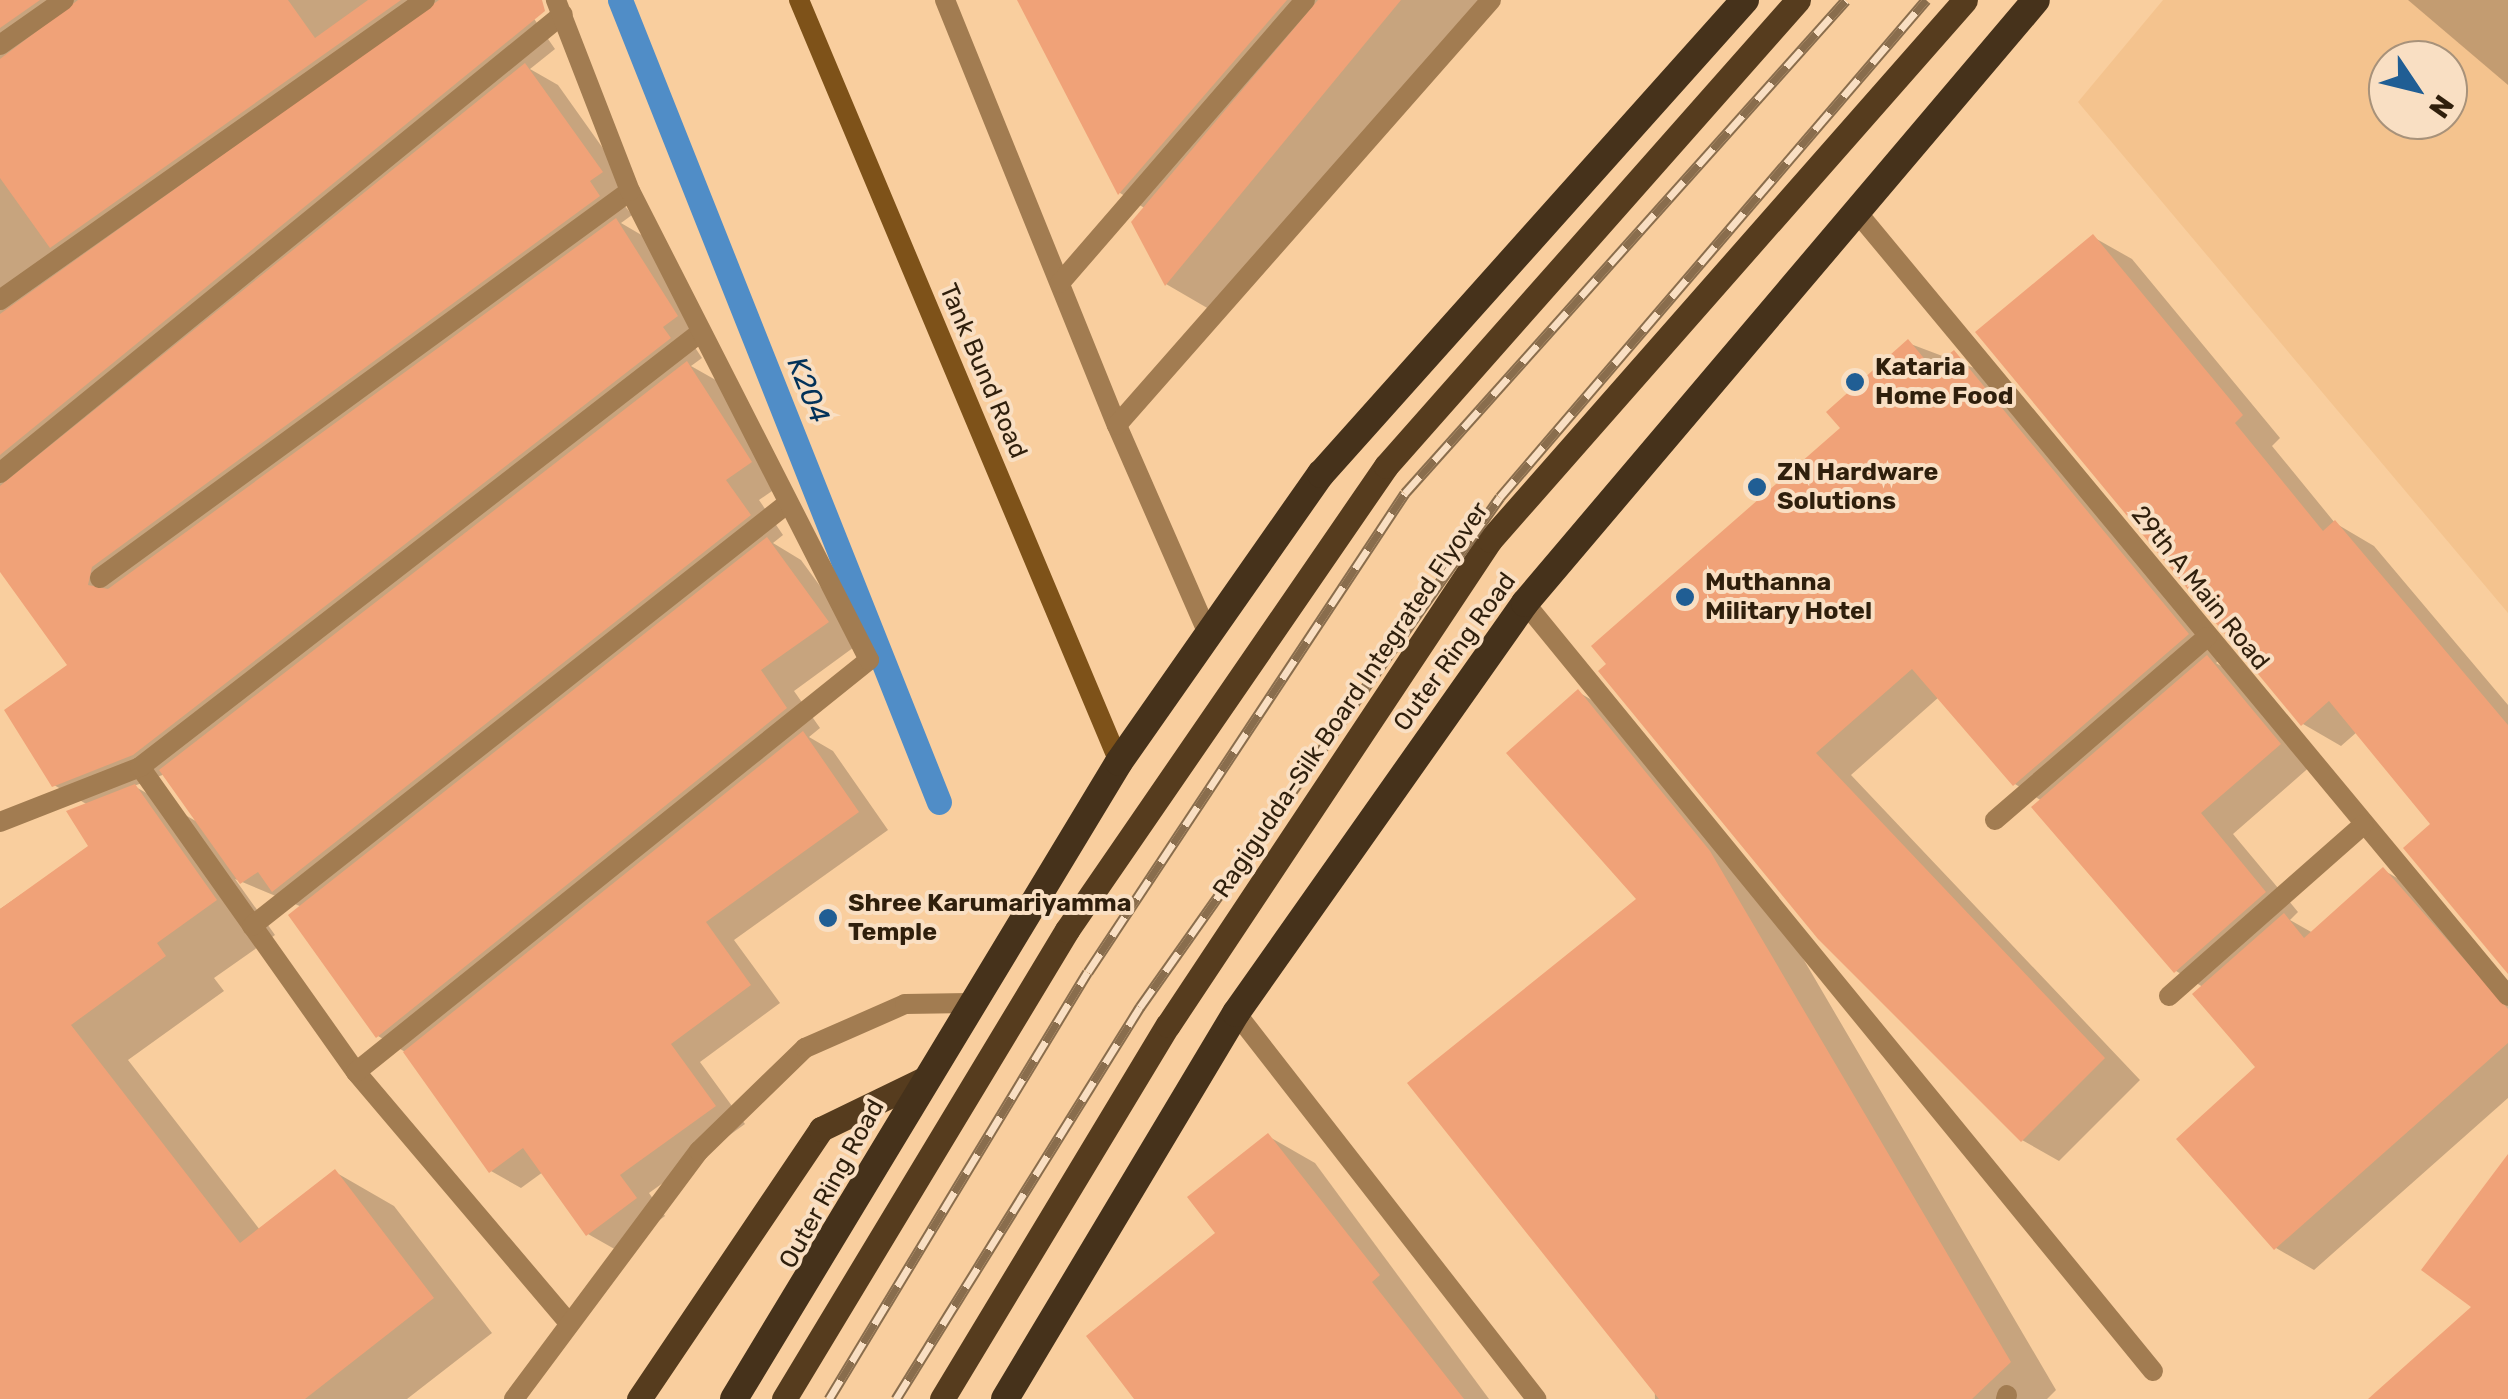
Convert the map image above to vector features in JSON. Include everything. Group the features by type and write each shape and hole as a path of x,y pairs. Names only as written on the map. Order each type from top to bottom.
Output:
{"highway":[{"name":"Outer Ring Road","path":"734,1399 969,1002 1119,762 1321,474 1745,0"},
{"name":"Outer Ring Road","path":"1005,1399 1236,1013 1525,603 2036,0"}],"main road":[{"name":"Tank Bund Road","path":"799,0 1119,762"},
{"path":"784,1399 1068,930 1386,466 1798,0"},
{"name":"Ragigudda-Silk Board Integrated Flyover","path":"942,1399 1168,1025 1490,540 1965,0"},
{"path":"639,1399 821,1129 926,1078"}],"street":[{"path":"0,45 64,0"},
{"path":"0,300 425,0"},
{"path":"1060,282 1305,0"},
{"path":"1117,425 1491,0"},
{"path":"953,5 1117,425 1210,636"},
{"path":"0,473 559,7 630,190 870,660 356,1072"},
{"path":"100,578 630,190"},
{"name":"29th A Main Road","path":"1856,210 2508,996"},
{"path":"0,822 140,768 701,332"},
{"path":"252,926 788,503"},
{"path":"1525,603 2153,1371"},
{"path":"1994,820 2208,637"},
{"path":"140,768 356,1072 567,1322"},
{"path":"2169,996 2363,825"},
{"path":"514,1399 567,1322 700,1151 805,1048 906,1004 969,1002"},
{"path":"1236,1013 1537,1399"}],"shaded area":[{"path":"2163,0 2508,0 2508,613 2078,102"}],"building":[{"path":"0,0 40,0 0,28"},
{"path":"78,0 288,0 315,38 368,0 401,0 50,248 0,178 0,59"},
{"path":"439,0 542,0 545,11 0,455 0,314"},
{"path":"1017,0 1287,0 1118,195"},
{"path":"1318,0 1401,0 1165,286 1131,222"},
{"path":"525,63 603,172 590,181 600,196 92,567 88,585 108,589 616,218 678,316 663,327 671,338 133,755 52,787 4,710 67,665 0,572 0,486"},
{"path":"2093,234 2243,415 2235,423 2323,531 2335,520 2508,725 2508,974 2403,848 2430,824 2329,701 2301,726 1975,332"},
{"path":"1908,339 1932,368 1954,350 2189,634 2013,786 1912,669 1816,753 2105,1058 2021,1142 1818,939 1598,671 1606,664 1591,646 1840,428 1826,412"},
{"path":"687,361 752,462 726,480 751,515 272,892 258,872 240,884 159,770"},
{"path":"767,537 829,622 761,670 787,708 376,1038 288,915"},
{"path":"2207,655 2281,744 2201,813 2266,892 2174,973 2031,807"},
{"path":"1578,689 1710,851 2011,1362 1972,1399 1659,1399 1407,1083 1636,899 1506,753"},
{"path":"803,731 859,812 706,922 751,985 671,1044 716,1106 620,1175 637,1198 586,1236 523,1148 489,1173 403,1052"},
{"path":"135,784 217,900 157,943 166,956 71,1025 240,1243 335,1169 434,1298 305,1399 0,1399 0,909 88,846 66,811"},
{"path":"2383,867 2508,1009 2508,1043 2274,1250 2176,1139 2255,1067 2192,994 2284,913 2304,938"},
{"path":"1268,1133 1380,1275 1372,1282 1464,1399 1134,1399 1086,1336 1215,1233 1187,1197"},
{"path":"2508,1154 2508,1399 2368,1399 2471,1307 2421,1270"}],"waterway":[{"name":"K204","path":"620,0 939,802"}],"railway":[{"path":"829,1399 1088,972 1405,493 1846,0"},
{"path":"896,1399 1140,1007 1500,497 1926,0"}],"place":[{"name":"Kataria Home Food","path":"1855,382"},
{"name":"ZN Hardware Solutions","path":"1757,487"},
{"name":"Muthanna Military Hotel","path":"1685,597"},
{"name":"Shree Karumariyamma Temple","path":"828,918"}]}
